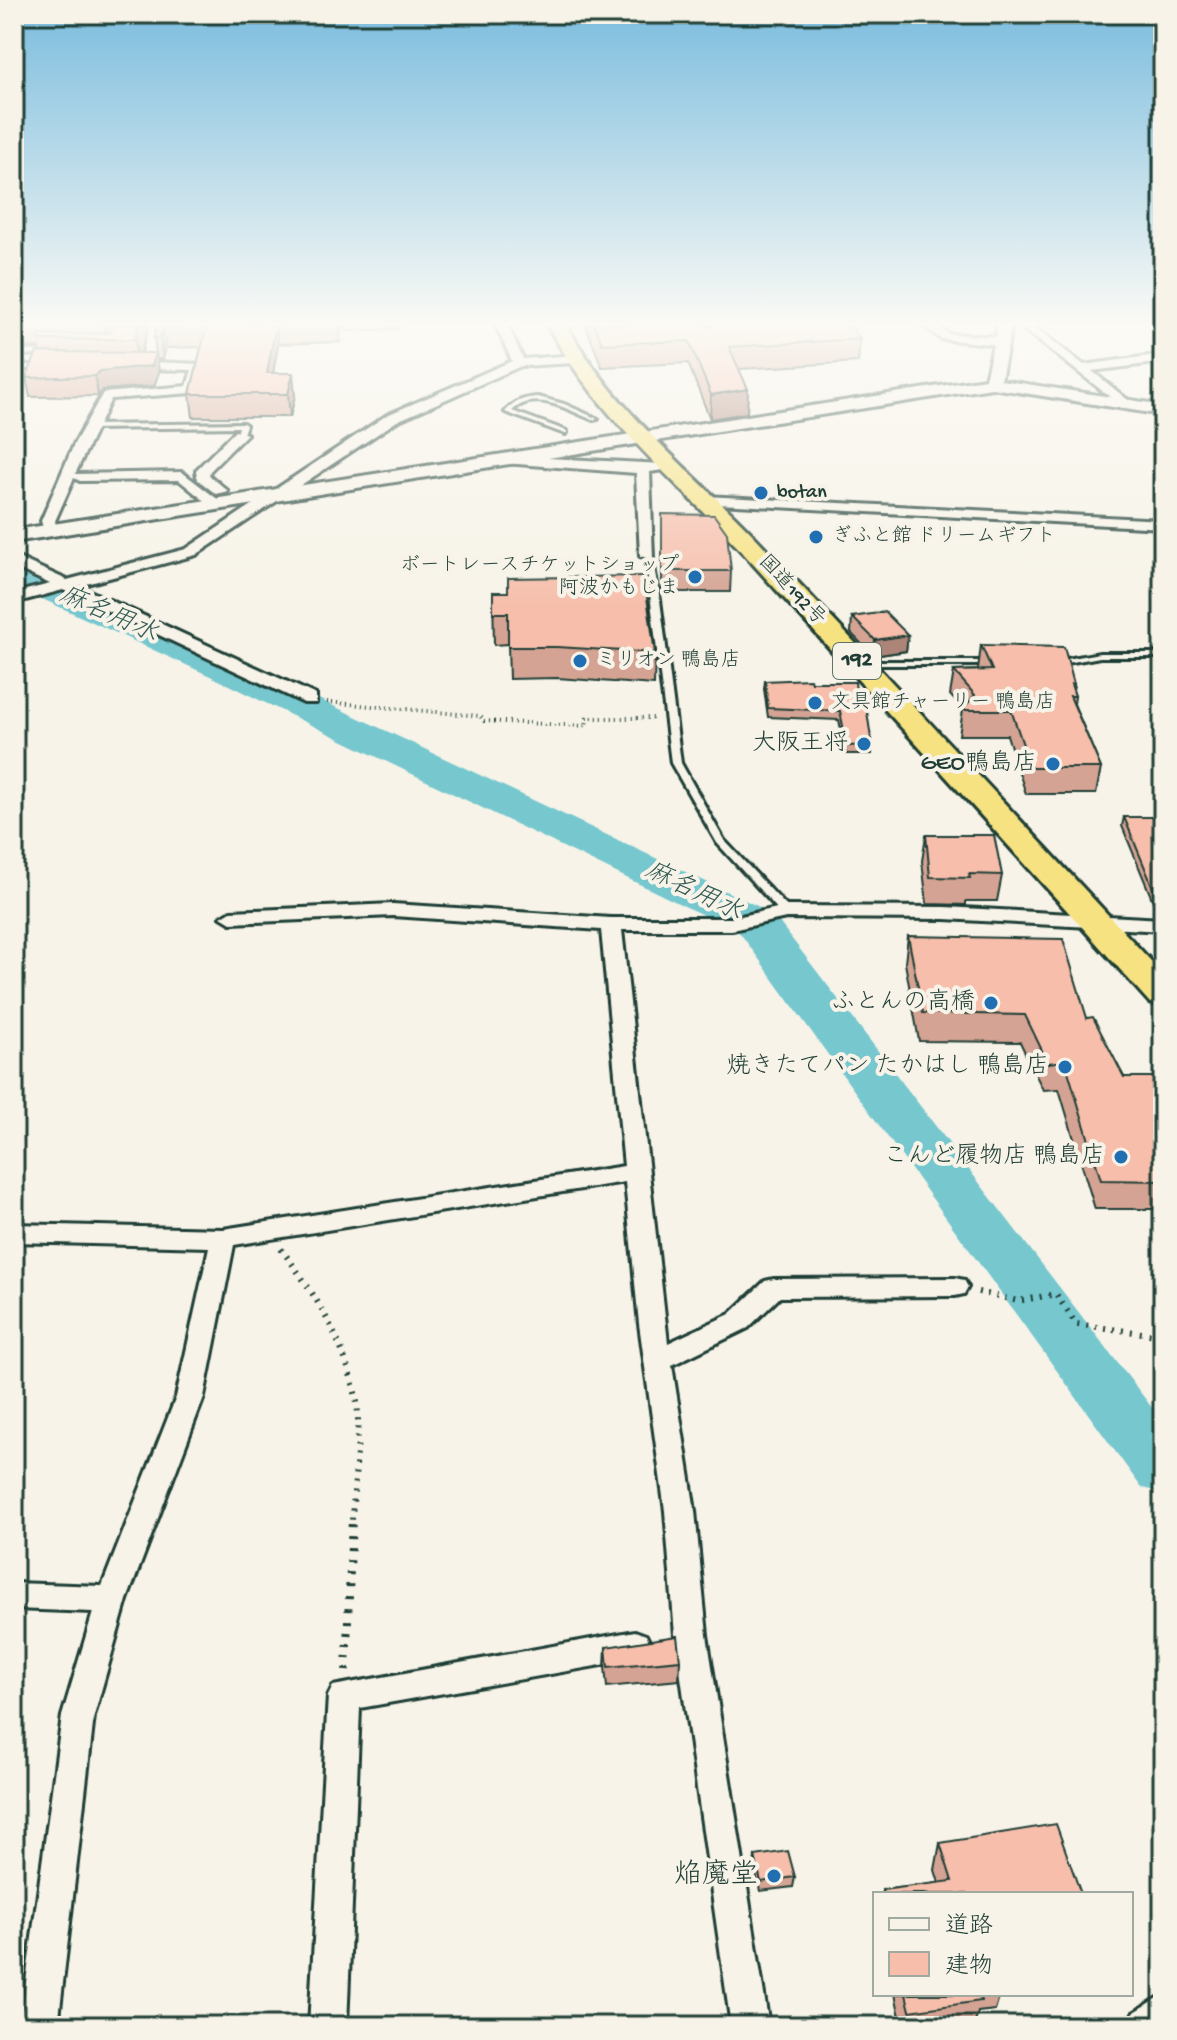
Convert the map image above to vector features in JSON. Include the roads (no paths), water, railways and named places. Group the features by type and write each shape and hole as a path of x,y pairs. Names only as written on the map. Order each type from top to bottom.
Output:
{"highway":[{"name":"国道192号","path":"627,419 858,663 1163,995"}],"street":[{"path":"50,530 48,521 94,419"},
{"path":"14,598 191,552 270,496 390,419"},
{"path":"14,536 762,419"},
{"path":"225,503 202,476 203,470 240,434"},
{"path":"509,460 643,469 672,466"},
{"path":"643,469 648,556"},
{"path":"80,477 162,470 182,476 225,503"},
{"path":"705,500 1163,524"},
{"path":"14,561 310,699"},
{"path":"231,917 393,910 611,924 732,924 786,912 945,913 1099,925 1163,925"},
{"path":"611,924 657,1360 680,1511 691,1635 750,2026"},
{"path":"14,1233 223,1238 636,1172"},
{"path":"39,2026 78,1716 112,1600 190,1397 223,1238"},
{"path":"657,1360 739,1321 774,1288 955,1287"},
{"path":"14,1596 112,1600"},
{"path":"328,2026 344,1696 691,1635"},
{"path":"1146,2026 1163,2013"}],"lane":[{"path":"510,419 561,434"},
{"path":"90,427 243,425 240,434"},
{"path":"648,556 676,763 720,841 786,912"},
{"path":"1052,664 1100,655 1163,655"},
{"path":"858,663 1006,663"}],"waterway":[{"name":"麻名用水","path":"14,574 221,667 756,923 1163,1469"}],"place":[{"name":"botan","path":"761,493"},
{"name":"ぎふと館 ドリームギフト","path":"816,537"},
{"name":"ボートレースチケットショップ 阿波かもじま","path":"695,577"},
{"name":"ミリオン 鴨島店","path":"580,661"},
{"name":"文具館チャーリー 鴨島店","path":"815,703"},
{"name":"大阪王将","path":"864,744"},
{"name":"GEO鴨島店","path":"1053,764"},
{"name":"ふとんの高橋","path":"991,1003"},
{"name":"焼きたてパン たかはし 鴨島店","path":"1065,1067"},
{"name":"こんど履物店 鴨島店","path":"1121,1157"},
{"name":"焔魔堂","path":"774,1876"}]}
